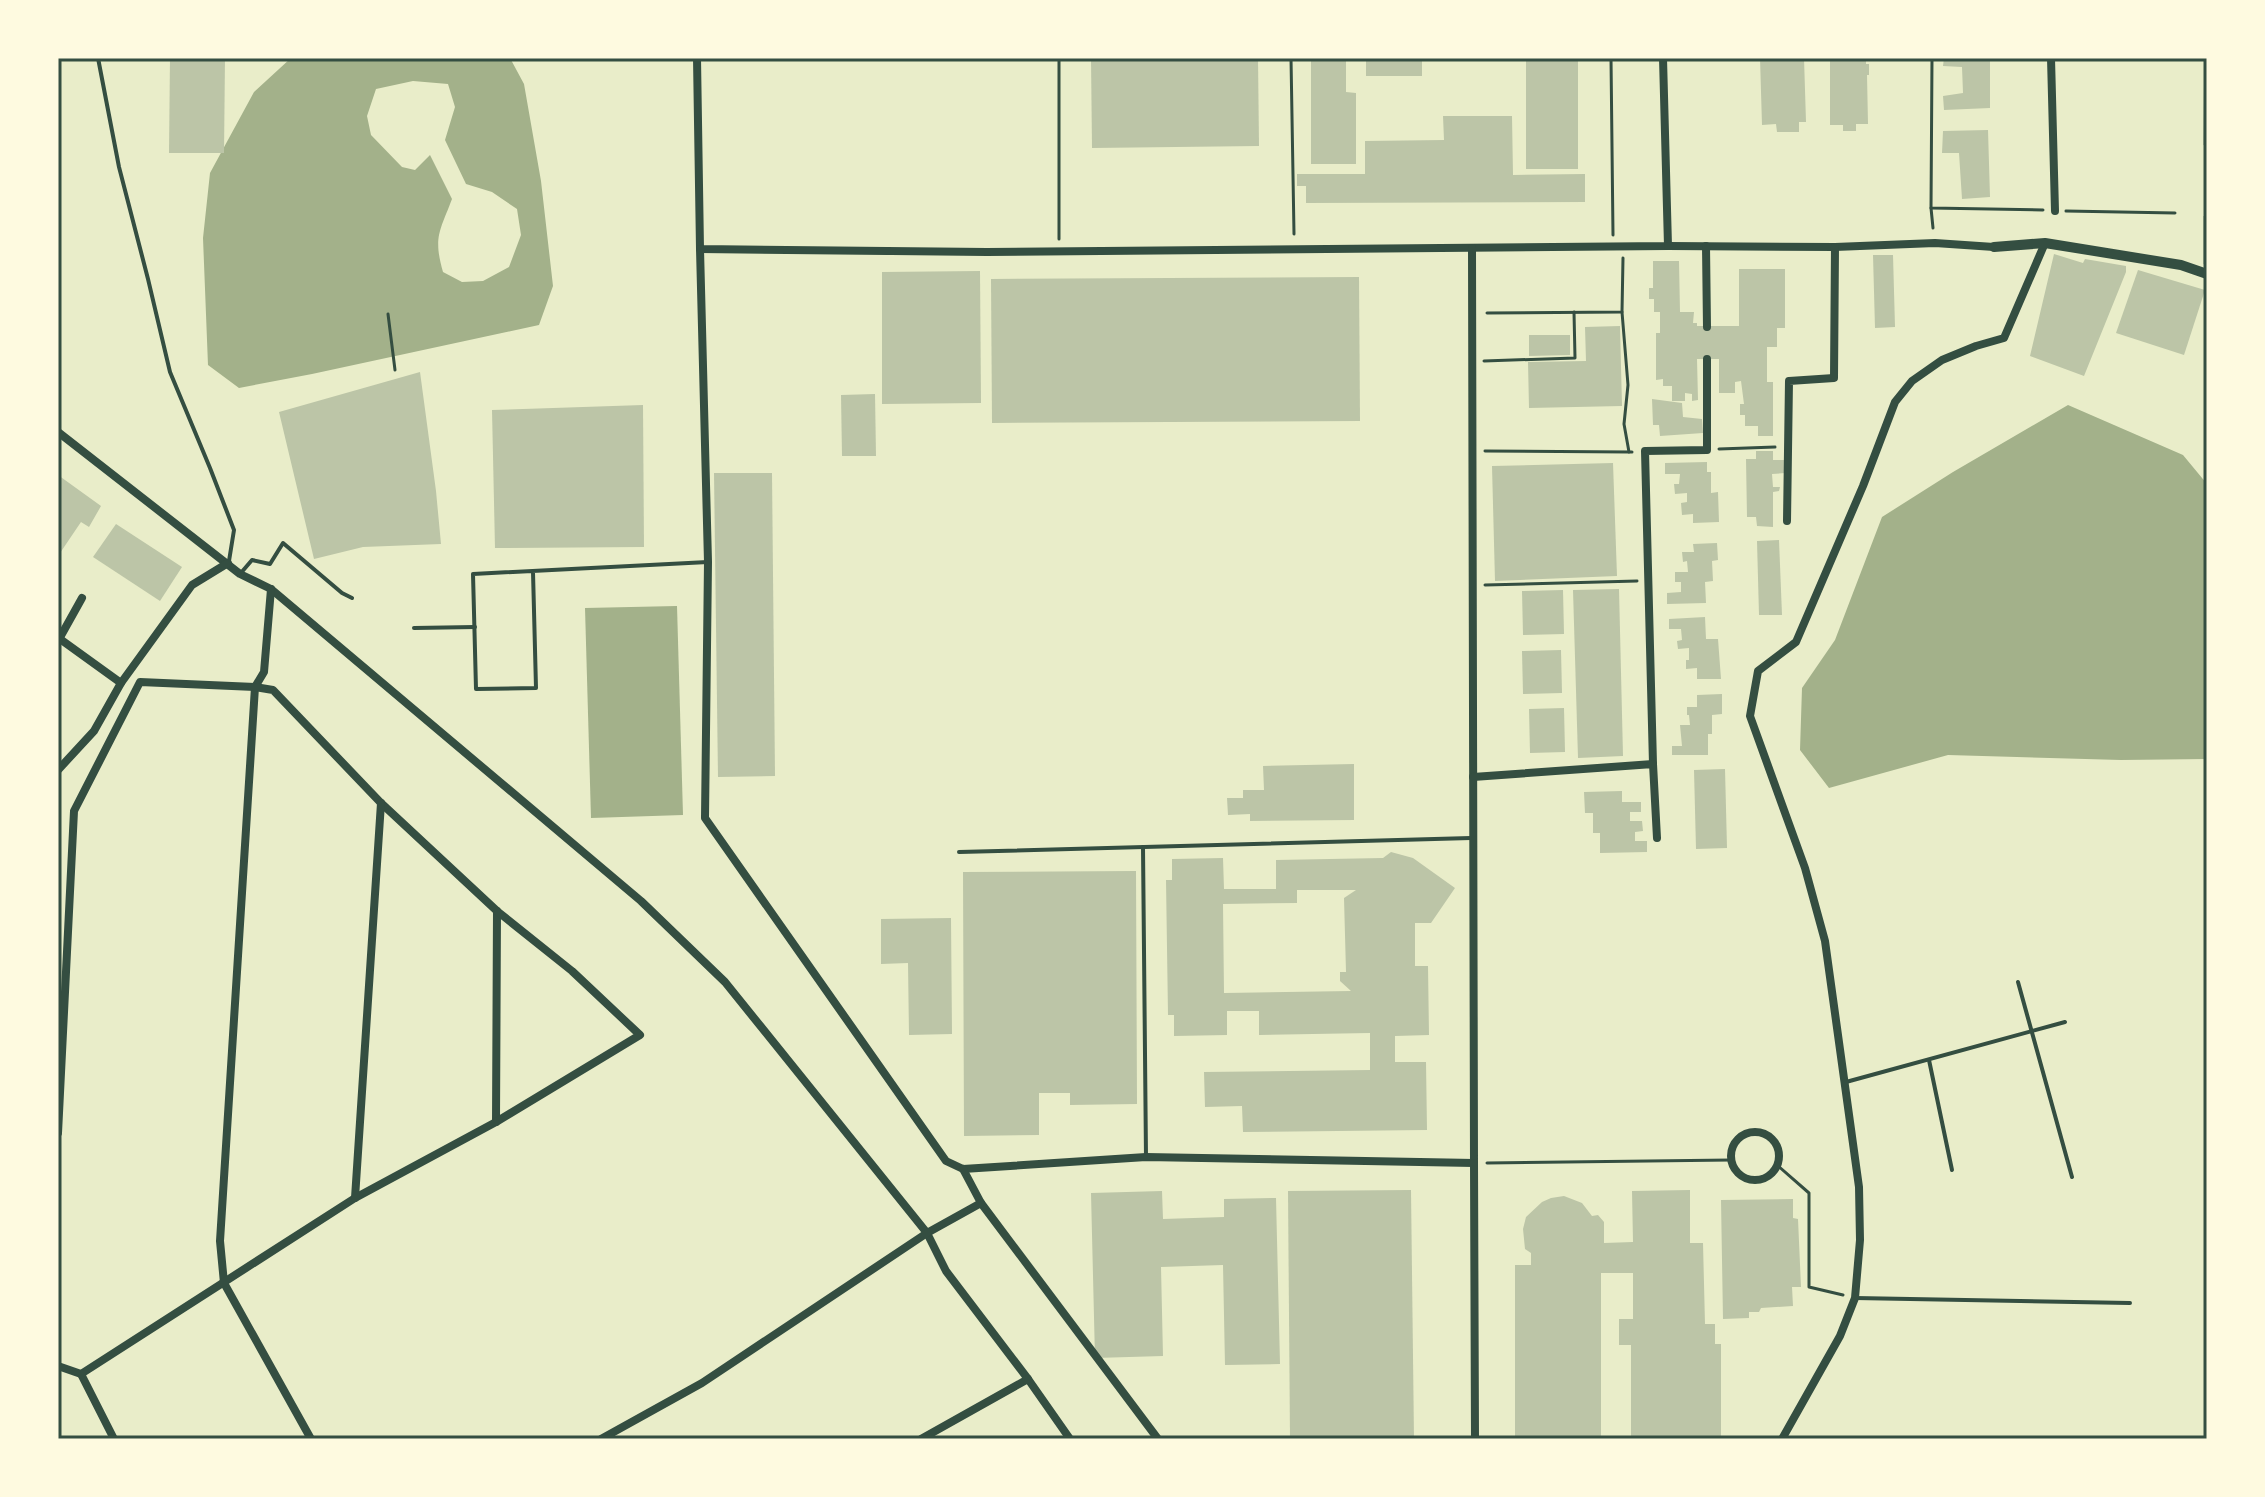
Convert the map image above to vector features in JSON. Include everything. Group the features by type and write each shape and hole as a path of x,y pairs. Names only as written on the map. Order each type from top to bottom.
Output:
{"street":[{"path":"697,58 708,562 705,818 946,1161 963,1169 1146,1157 1478,1163"},
{"path":"1663,58 1668,246"},
{"path":"2051,58 2055,211"},
{"path":"700,249 987,252 1835,247 1935,243 1994,247 2045,243 2181,265 2207,274"},
{"path":"1782,1439 1840,1336 1855,1298 1860,1240 1859,1187 1825,941 1805,868 1750,716 1758,671 1796,642 1863,486 1895,402 1912,381 1942,360 2004,338 2045,243"},
{"path":"1706,246 1707,327"},
{"path":"1787,521 1789,381 1834,378 1835,247"},
{"path":"1472,248 1473,838 1478,1163 1475,1439"},
{"path":"1657,838 1645,451 1707,450 1707,359"},
{"path":"58,432 240,574 271,589 641,901 725,982 927,1233 946,1271 1070,1439"},
{"path":"58,770 94,731 121,683 192,585 228,563"},
{"path":"271,589 264,672 255,687 220,1241 224,1283 311,1439"},
{"path":"82,598 59,640 121,683"},
{"path":"58,1133 74,811 140,682 273,690 381,803 497,911 572,971 640,1035 496,1122 355,1198 81,1374"},
{"path":"1473,777 1653,764"},
{"path":"355,1198 381,803"},
{"path":"496,1122 497,911"},
{"path":"1757,1132 1775,1144 1778,1150 1777,1165 1766,1176 1752,1179 1738,1173 1731,1160 1731,1152 1738,1139 1757,1132"},
{"path":"963,1169 981,1203 1158,1439"},
{"path":"601,1439 702,1383 927,1233 981,1203"},
{"path":"58,1366 81,1374 114,1439"},
{"path":"921,1439 1028,1379"}],"lane":[{"path":"98,58 119,167 170,372 234,530 228,563"},
{"path":"240,574 252,560 270,564 283,543 352,598"},
{"path":"533,572 536,688 476,689 473,574 708,562"},
{"path":"414,628 475,627"},
{"path":"959,852 1473,838"},
{"path":"1143,847 1146,1157"},
{"path":"2018,982 2072,1177"},
{"path":"1846,1082 2065,1022"},
{"path":"1929,1060 1952,1170"},
{"path":"1855,1298 2130,1303"}],"path":[{"path":"1059,58 1059,251"},
{"path":"1291,58 1294,249"},
{"path":"1611,58 1613,247"},
{"path":"1932,58 1931,208 1935,243"},
{"path":"1931,208 2175,213"},
{"path":"1624,247 1622,312 1628,385 1624,424 1629,452"},
{"path":"1472,362 1575,358 1574,312"},
{"path":"1472,313 1622,312"},
{"path":"388,314 395,370"},
{"path":"1707,450 1787,446"},
{"path":"1472,451 1645,451"},
{"path":"1473,585 1649,580"},
{"path":"1478,1163 1731,1160"},
{"path":"1777,1165 1809,1193 1809,1287 1855,1298"}],"shaded area":[{"path":"291,58 510,58 524,84 541,181 553,286 539,325 239,388 208,365 203,238 210,173 254,92","holes":["413,81 448,84 455,107 445,140 466,184 492,192 517,209 521,235 509,267 483,281 462,282 443,272 438,242 452,199 430,155 415,170 402,167 371,135 367,116 376,89"]},
{"path":"2068,405 2183,455 2207,484 2207,759 1948,755 1829,788 1800,750 1802,688 1835,640 1882,517"},
{"path":"677,606 683,815 591,818 585,608"}],"building":[{"path":"170,58 225,58 224,153 169,153"},
{"path":"1091,58 1258,58 1259,146 1092,148"},
{"path":"1311,58 1346,58 1346,92 1356,93 1356,164 1311,164"},
{"path":"1366,58 1422,58 1422,76 1366,76"},
{"path":"1526,58 1578,58 1578,169 1526,169"},
{"path":"1760,58 1804,58 1806,122 1799,122 1799,132 1777,132 1776,124 1762,125"},
{"path":"1830,58 1866,58 1866,64 1869,64 1868,124 1856,124 1856,131 1843,131 1843,125 1830,125"},
{"path":"1944,58 1990,58 1990,108 1944,110 1943,96 1963,93 1962,67 1943,66"},
{"path":"2204,87 2207,87 2207,146 2203,145"},
{"path":"1443,116 1512,116 1513,175 1585,174 1585,202 1306,203 1306,186 1297,186 1297,174 1365,174 1365,141 1444,140"},
{"path":"1988,130 1990,197 1962,199 1959,153 1942,153 1943,131"},
{"path":"2203,216 2207,216 2207,265 2203,264"},
{"path":"2054,254 2083,263 2085,259 2126,266 2084,376 2030,356"},
{"path":"1873,255 1893,255 1895,327 1875,328"},
{"path":"1653,261 1679,261 1680,312 1694,312 1693,323 1697,326 1739,326 1739,269 1785,269 1785,328 1777,328 1777,347 1767,347 1767,382 1773,382 1773,436 1758,436 1758,426 1745,426 1745,415 1740,415 1740,404 1744,404 1741,381 1735,382 1735,393 1719,393 1719,359 1697,359 1698,400 1692,401 1692,394 1685,393 1685,401 1672,401 1672,386 1663,386 1663,379 1656,380 1656,333 1660,333 1660,312 1654,312 1654,299 1649,299 1649,288 1653,288"},
{"path":"2138,270 2205,290 2184,355 2116,333"},
{"path":"980,271 981,403 882,404 882,272"},
{"path":"1359,277 1360,421 992,423 991,279"},
{"path":"1620,326 1622,406 1529,408 1528,362 1586,361 1585,327"},
{"path":"1529,335 1570,335 1570,355 1529,356"},
{"path":"420,372 441,544 363,547 314,559 279,412"},
{"path":"875,394 876,456 842,456 841,395"},
{"path":"1652,399 1682,403 1683,417 1702,419 1703,433 1660,436 1659,425 1653,425"},
{"path":"643,405 644,547 495,548 492,410"},
{"path":"1756,451 1773,451 1773,460 1785,460 1786,473 1772,474 1773,487 1780,487 1779,491 1773,492 1773,527 1757,526 1756,517 1747,517 1746,459 1756,459"},
{"path":"1707,462 1707,472 1711,472 1711,493 1718,492 1719,522 1693,523 1693,514 1682,515 1681,503 1687,502 1687,493 1675,494 1674,484 1679,484 1680,474 1665,474 1665,463"},
{"path":"1613,463 1617,576 1495,581 1492,466"},
{"path":"714,473 772,473 775,776 718,777"},
{"path":"58,475 101,506 89,527 81,522 58,556"},
{"path":"116,524 182,567 160,601 93,557"},
{"path":"1779,540 1782,615 1759,615 1757,541"},
{"path":"1717,543 1718,560 1712,561 1713,581 1705,582 1706,603 1667,604 1667,593 1681,592 1681,582 1675,582 1675,572 1688,572 1682,552 1694,552 1693,544"},
{"path":"1619,589 1623,756 1578,758 1573,590"},
{"path":"1563,590 1564,634 1523,635 1522,591"},
{"path":"1705,617 1706,639 1718,639 1721,679 1697,679 1697,668 1686,669 1689,648 1678,649 1677,641 1682,640 1681,629 1669,629 1669,619"},
{"path":"1561,650 1562,693 1523,694 1522,651"},
{"path":"1722,694 1722,714 1712,715 1708,755 1672,755 1672,746 1682,746 1680,725 1690,725 1687,707 1697,707 1697,695"},
{"path":"1564,708 1565,752 1530,753 1529,709"},
{"path":"1354,764 1354,820 1250,821 1250,814 1228,815 1227,798 1243,798 1243,790 1264,790 1263,766"},
{"path":"1725,769 1727,848 1696,849 1694,770"},
{"path":"1622,791 1622,802 1641,802 1641,812 1630,812 1630,821 1642,821 1643,831 1635,832 1635,841 1647,841 1647,852 1600,853 1600,833 1593,833 1593,813 1585,813 1584,792"},
{"path":"1391,852 1413,858 1455,888 1431,923 1415,923 1415,966 1428,966 1429,1035 1395,1036 1395,1062 1426,1062 1427,1130 1243,1132 1242,1106 1205,1107 1204,1072 1370,1070 1370,1033 1259,1035 1259,1011 1227,1011 1227,1035 1174,1036 1174,1015 1168,1015 1166,880 1172,880 1172,859 1223,858 1224,889 1276,889 1276,860 1383,858","holes":["1297,890 1356,890 1344,898 1346,972 1340,972 1340,981 1351,991 1224,993 1223,904 1297,903"]},
{"path":"1136,871 1137,1104 1070,1105 1070,1093 1039,1093 1039,1135 964,1136 963,872"},
{"path":"951,918 952,1034 909,1035 908,963 881,964 881,919"},
{"path":"1411,1190 1414,1439 1290,1439 1288,1191"},
{"path":"1690,1190 1690,1243 1703,1243 1705,1324 1715,1324 1715,1344 1721,1344 1721,1439 1631,1439 1631,1345 1619,1345 1619,1319 1633,1319 1633,1273 1601,1273 1601,1439 1515,1439 1515,1265 1531,1265 1531,1253 1525,1249 1523,1229 1526,1217 1542,1202 1564,1196 1582,1203 1592,1216 1598,1215 1604,1222 1604,1243 1633,1242 1632,1191"},
{"path":"1162,1191 1163,1219 1224,1217 1224,1199 1276,1198 1280,1364 1225,1365 1223,1265 1161,1267 1163,1356 1095,1358 1091,1193"},
{"path":"1793,1199 1793,1218 1798,1219 1801,1287 1792,1287 1793,1306 1761,1308 1759,1312 1749,1312 1749,1318 1723,1319 1721,1200"}]}
